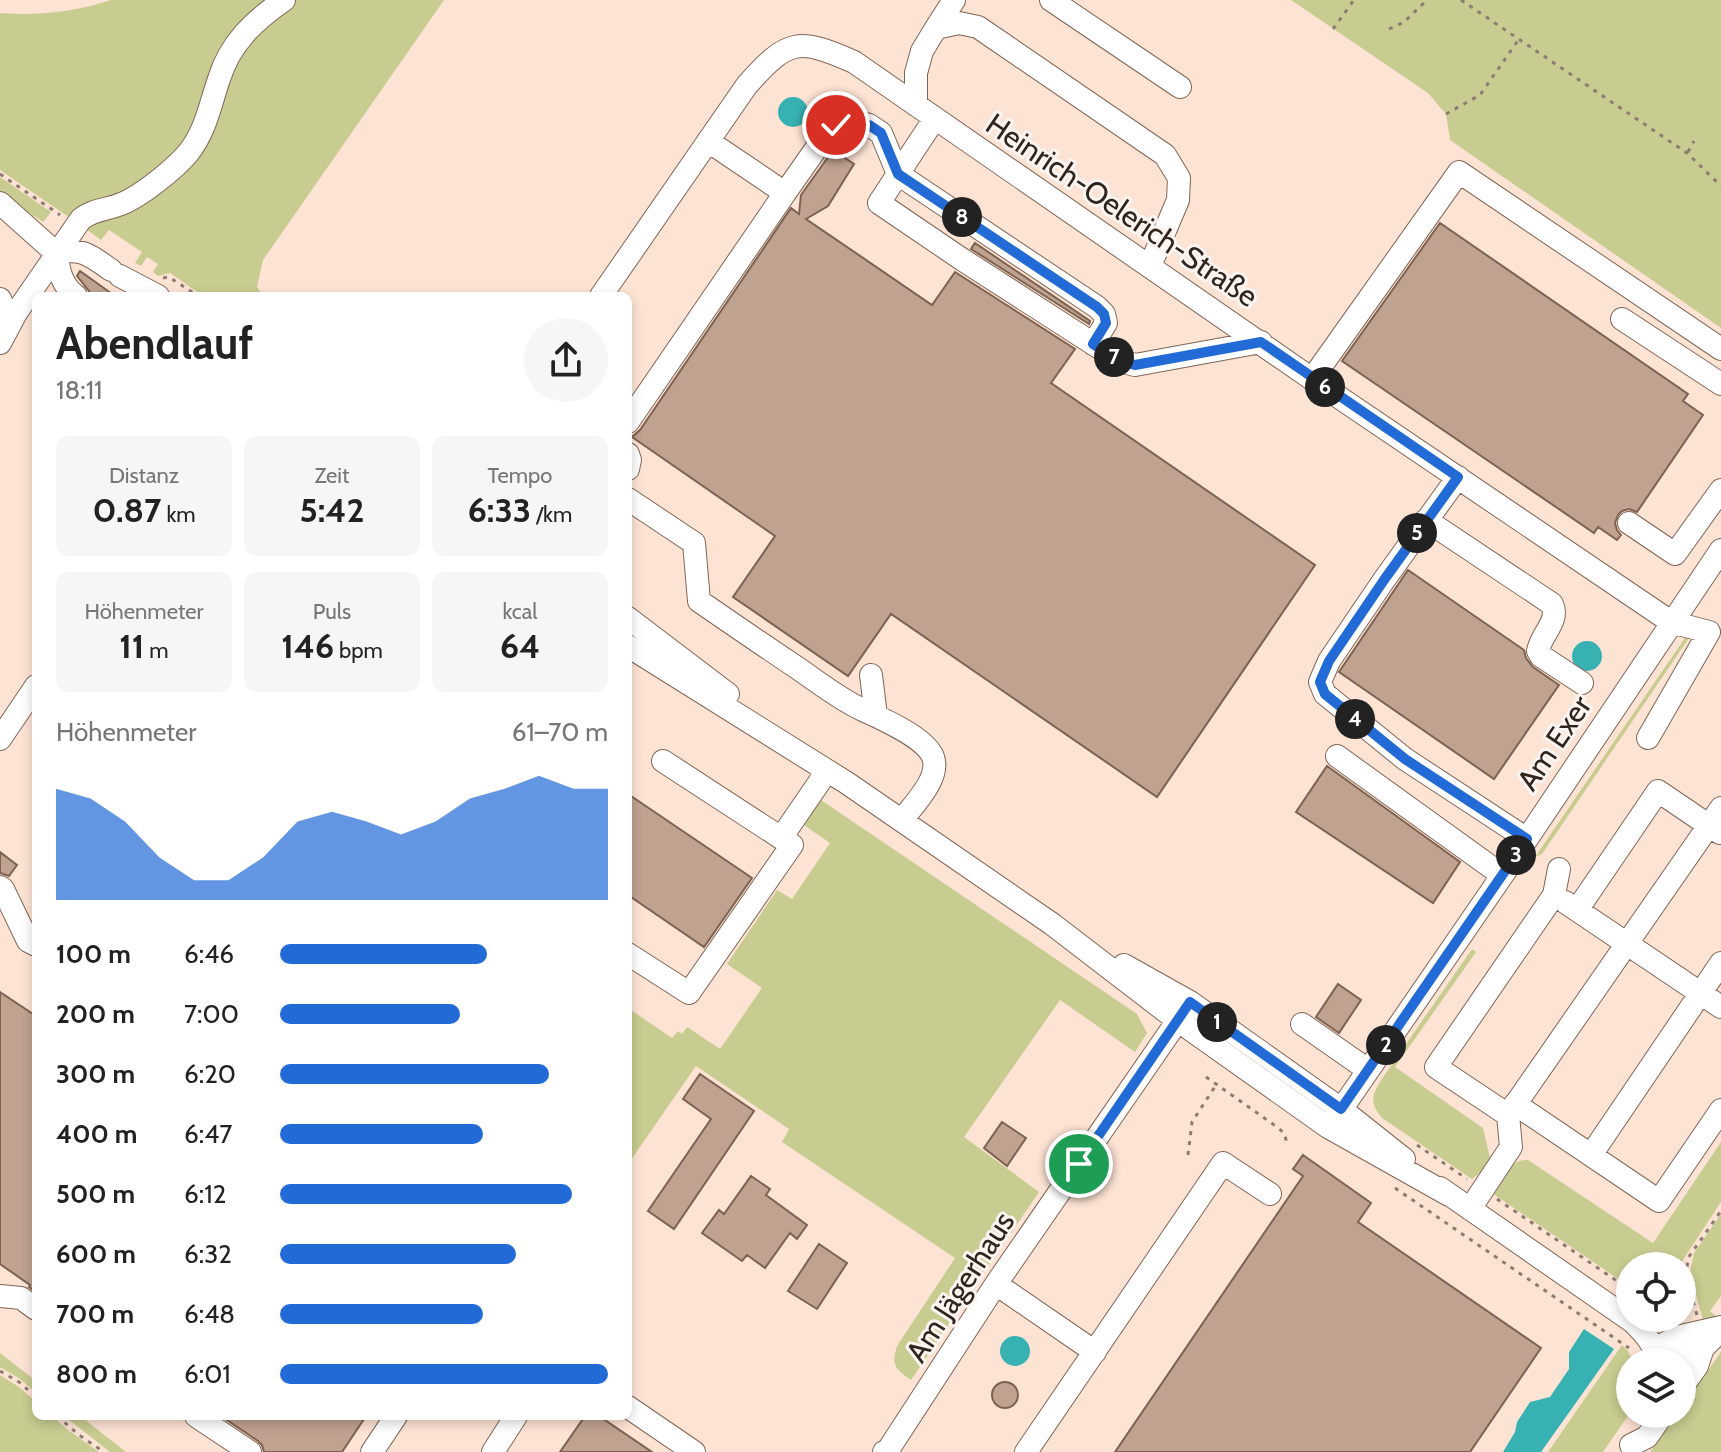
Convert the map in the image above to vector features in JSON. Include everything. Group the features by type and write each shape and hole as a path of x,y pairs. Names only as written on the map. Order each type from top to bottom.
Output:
{"street":[{"path":"0,343 10,322 75,225 93,211 115,207 134,197 188,154 206,124 219,77 235,45 252,24 284,0"},
{"path":"916,105 916,73 922,51 954,0"},
{"path":"1051,0 1180,87"},
{"path":"936,28 959,23 978,27 1165,155 1179,178 1178,200 1150,266"},
{"name":"Heinrich-Oelerich-Straße","path":"604,292 747,85 770,58 796,44 826,49 854,62 1312,379 1671,622 1709,632 1648,738"},
{"path":"935,118 879,203 1120,361 1135,365 1261,342"},
{"path":"632,416 827,133 836,125 847,122 869,125 881,133 898,174 1097,307 1104,314 1106,323 1093,344"},
{"path":"708,141 785,193"},
{"path":"1312,379 1459,172 1721,349"},
{"path":"0,203 56,253 59,272 70,292"},
{"path":"56,253 70,249 85,252 151,292"},
{"path":"0,299 10,322"},
{"path":"1622,319 1721,384"},
{"path":"1458,477 1337,650 1320,682 1325,694 1405,759 1527,839"},
{"path":"1629,523 1675,554 1721,490"},
{"path":"632,502 694,543 699,601 846,702 915,737 925,746 934,758 934,773 928,787 902,820"},
{"path":"1426,520 1552,604 1554,619 1538,651 1582,683"},
{"name":"Am Exer","path":"1335,1118 1721,550"},
{"path":"632,625 847,783 1184,1011 1633,1322 1647,1336 1652,1348"},
{"path":"632,649 847,783"},
{"path":"871,675 876,716"},
{"path":"0,739 32,692"},
{"path":"1337,756 1502,875"},
{"path":"632,957 689,993 792,845 663,761"},
{"path":"781,838 827,771"},
{"path":"1470,1209 1511,1147 1511,1110 1627,943 1717,822 1658,791 1577,910"},
{"path":"1559,869 1554,895 1436,1067 1591,1155 1659,1201 1721,1110"},
{"path":"1,889 28,941 32,943"},
{"path":"1554,895 1721,1007"},
{"path":"1591,1155 1721,963"},
{"name":"Am Jägerhaus","path":"887,1451 996,1284 1184,1011"},
{"path":"1302,1024 1368,1070"},
{"path":"1026,1452 1223,1163 1270,1194"},
{"path":"996,1284 1095,1352"},
{"path":"0,1296 21,1298 32,1306"},
{"path":"1695,1348 1711,1334"},
{"path":"1696,1367 1711,1334"},
{"path":"632,1410 694,1452"},
{"path":"202,1420 250,1452"},
{"path":"372,1452 393,1420"},
{"path":"493,1452 513,1420"},
{"path":"1628,1448 1639,1428"},
{"path":"1628,1448 1647,1437 1653,1428"}],"path":[{"path":"1333,29 1354,0"},
{"path":"1389,29 1404,22 1427,0"},
{"path":"1461,0 1687,153 1721,186"},
{"path":"1446,114 1480,95 1519,39"},
{"path":"1687,153 1694,141"},
{"path":"0,174 75,225"},
{"path":"1206,1077 1277,1127 1284,1133 1287,1143"},
{"path":"1188,1155 1192,1122 1216,1085"},
{"path":"1413,1142 1616,1280"},
{"path":"1396,1188 1629,1348"},
{"path":"1692,1252 1721,1211"},
{"path":"1696,1311 1711,1334"},
{"path":"0,1371 32,1393"},
{"path":"62,1420 104,1452"}],"green space":[{"path":"111,0 272,0 192,136 131,191 70,218 0,170 0,13 56,12"},
{"path":"294,0 444,0 263,260 257,287 260,292 197,292 170,273 158,276 153,272 158,264 147,257 141,266 135,263 142,252 109,230 101,240 83,227 180,170 241,49"},
{"path":"1291,0 1721,0 1721,328 1450,140 1446,114 1428,93"},
{"path":"0,177 51,212 43,222 0,193"},
{"path":"1687,635 1691,635 1542,854 1535,857"},
{"path":"818,798 1137,1014 1147,1033 1135,1052 1060,1000 964,1137 1039,1192 911,1380 896,1366 897,1346 955,1258 782,1142 789,1129 696,1066 632,1158 632,1011 672,1038 678,1031 682,1034 687,1027 720,1049 762,988 727,964 777,890 792,899 830,843 801,823"},
{"path":"1472,949 1476,952 1395,1067 1483,1128 1490,1158 1472,1179 1382,1118 1373,1100 1381,1080"},
{"path":"1721,1142 1721,1202 1688,1252 1616,1252 1616,1277 1492,1193 1511,1166 1528,1160 1653,1243"},
{"path":"1721,1214 1721,1296 1710,1311 1717,1317 1704,1324 1696,1294 1695,1252"},
{"path":"1721,1352 1721,1452 1650,1452 1667,1428 1696,1428 1696,1387"},
{"path":"0,1353 32,1378 32,1390 20,1379 0,1367"},
{"path":"1616,1354 1616,1428 1620,1428 1603,1452 1548,1452"},
{"path":"0,1375 32,1398 32,1420 57,1420 99,1452 0,1452"},
{"path":"69,1420 85,1420 126,1452 110,1452"}],"water":[{"path":"793,97 803,102 808,112 803,122 793,127 783,122 778,112 783,102"},
{"path":"1587,641 1597,646 1602,656 1597,666 1587,671 1577,666 1572,656 1577,646"},
{"path":"1584,1329 1614,1349 1541,1452 1503,1452 1530,1402 1550,1397 1569,1369 1569,1352"},
{"path":"1015,1336 1025,1341 1030,1351 1025,1361 1015,1366 1005,1361 1000,1351 1005,1341"}],"building":[{"path":"833,150 854,164 828,206 806,219 932,305 955,272 1075,349 1051,383 1315,565 1157,797 891,614 848,676 733,597 775,536 632,437 640,430 791,208 799,214 801,195"},
{"path":"1440,223 1688,394 1683,401 1703,415 1637,512 1629,509 1618,515 1615,523 1621,535 1617,540 1598,527 1594,533 1342,361"},
{"path":"975,243 1090,321 1089,324 971,249"},
{"path":"80,271 109,292 89,292 77,276"},
{"path":"1408,570 1524,650 1533,667 1559,685 1494,779 1339,672"},
{"path":"1327,766 1460,862 1433,903 1296,812"},
{"path":"632,797 752,878 704,947 632,898"},
{"path":"0,852 17,865 9,876 0,873"},
{"path":"1338,984 1361,1000 1339,1033 1316,1017"},
{"path":"0,992 32,1013 32,1289 0,1264"},
{"path":"700,1074 754,1111 674,1229 648,1211 711,1119 683,1099"},
{"path":"1002,1122 1026,1138 1007,1166 984,1148"},
{"path":"1303,1155 1371,1203 1358,1222 1541,1348 1470,1452 1115,1452 1303,1176 1293,1169"},
{"path":"751,1176 770,1189 766,1195 807,1225 797,1239 790,1233 765,1268 747,1255 742,1261 702,1233 719,1210 724,1214"},
{"path":"819,1244 847,1263 817,1309 788,1291"},
{"path":"1005,1382 1014,1386 1018,1395 1014,1404 1005,1408 996,1404 992,1395 996,1386"},
{"path":"227,1420 363,1420 342,1452 264,1452 258,1441"},
{"path":"582,1420 605,1420 652,1452 560,1452"}],"route":[{"path":"836,125 859,122 881,133 898,174 1097,307 1104,314 1106,323 1093,344 1120,361 1135,365 1261,342 1458,477 1329,661 1320,682 1325,694 1405,759 1527,839 1341,1109 1190,1002 1079,1164"}]}
